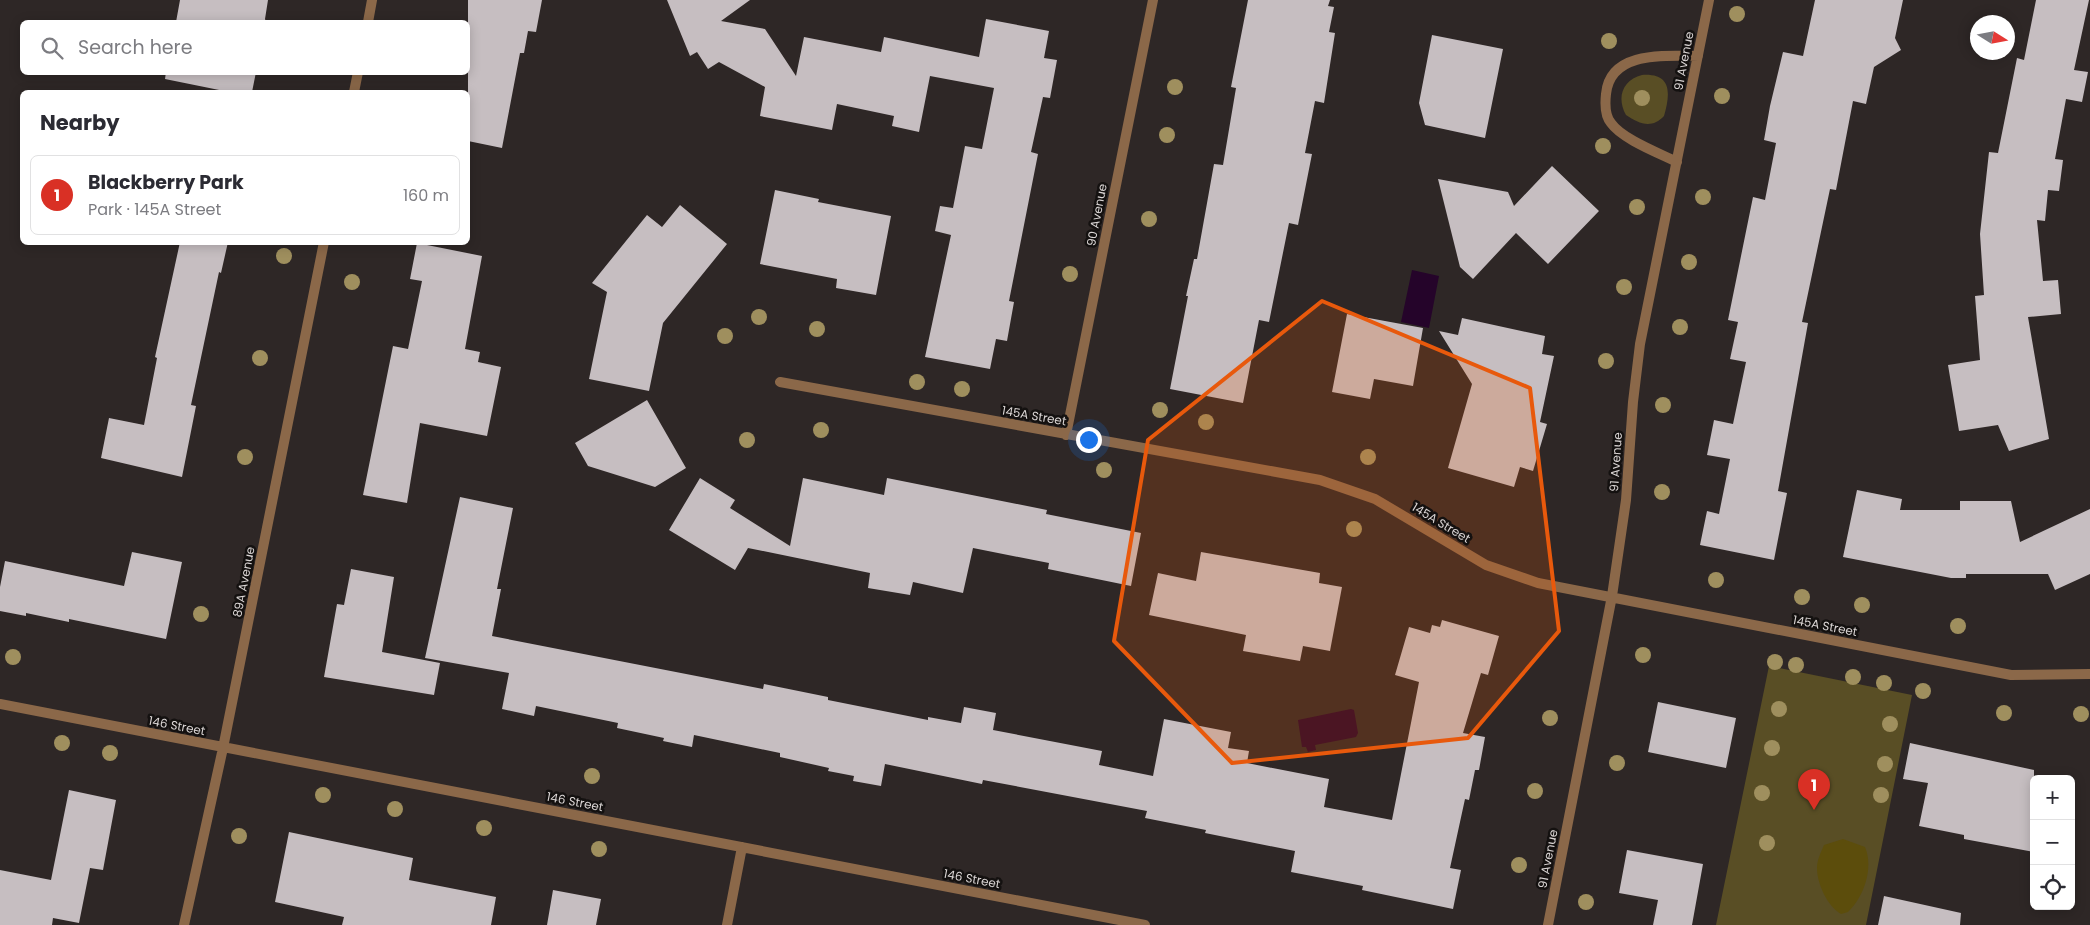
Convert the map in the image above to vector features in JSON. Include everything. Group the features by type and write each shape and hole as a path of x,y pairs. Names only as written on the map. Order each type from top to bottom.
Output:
{"street":[{"path":"368,20 372,0"},
{"name":"90 Avenue","path":"1066,435 1154,0"},
{"name":"91 Avenue","path":"1548,925 1612,596 1626,500 1633,402 1640,344 1709,0"},
{"path":"1676,162 1633,139 1610,123 1605,105 1606,88 1614,73 1629,61 1661,56 1698,56"},
{"path":"354,90 357,75"},
{"name":"89A Avenue","path":"184,925 223,748 323,245"},
{"name":"145A Street","path":"780,382 1320,480 1376,499 1486,565 1510,575 1538,582 2011,675 2090,674"},
{"name":"146 Street","path":"0,704 1145,925"},
{"path":"727,925 742,847"}],"highlighted area":[{"path":"1322,301 1530,388 1559,631 1468,738 1232,763 1114,641 1148,440"}],"shaded area":[{"path":"1652,75 1659,78 1667,87 1668,93 1664,116 1655,123 1645,124 1636,121 1626,115 1623,108 1623,90 1635,77"},
{"path":"1412,270 1439,276 1429,328 1401,322"},
{"path":"1769,666 1912,695 1866,925 1716,925"},
{"path":"1351,709 1354,710 1358,733 1356,737 1315,745 1316,750 1308,752 1306,747 1302,747 1298,720"},
{"path":"1843,839 1865,847 1868,855 1868,873 1863,890 1854,906 1848,912 1841,914 1827,900 1817,874 1817,868 1818,859 1824,845"}],"building":[{"path":"180,0 268,0 265,20 176,20"},
{"path":"468,0 542,0 536,32 528,31 524,53 520,53 502,148 470,141 470,90 468,90 468,75 470,75 470,20 468,20"},
{"path":"667,0 750,0 721,21 765,29 796,76 804,37 881,52 884,37 979,57 986,19 1049,31 1044,58 1057,60 1050,98 1043,97 1031,152 1038,154 1009,301 1014,302 1007,341 996,339 990,369 925,357 951,235 935,231 940,206 953,208 965,146 982,149 994,88 930,76 919,132 892,126 894,116 837,104 832,130 760,116 765,87 719,62 708,69 697,52 690,56"},
{"path":"1248,0 1330,0 1328,6 1334,7 1329,32 1335,33 1324,103 1315,101 1305,153 1312,154 1298,225 1289,223 1269,322 1259,320 1243,403 1170,389 1188,296 1186,296 1194,259 1197,259 1214,164 1223,165 1236,88 1231,87"},
{"path":"1815,0 1903,0 1895,38 1901,50 1874,67 1866,104 1853,101 1836,190 1830,189 1802,322 1808,323 1778,491 1787,493 1774,560 1700,545 1707,511 1719,514 1730,459 1707,455 1714,420 1733,424 1746,362 1730,359 1738,322 1728,320 1753,197 1765,200 1776,143 1764,140 1770,106 1783,52 1803,56"},
{"path":"2036,0 2089,0 2074,70 2088,72 2082,102 2066,99 2055,159 2063,160 2059,191 2048,190 2045,221 2037,220 2043,281 2058,280 2061,314 2028,317 2049,439 2009,451 1998,425 1959,431 1948,365 1980,360 1975,296 1984,295 1980,234 1989,152 1998,153 2017,58 2024,60"},
{"path":"1432,35 1503,49 1485,138 1425,125 1419,103"},
{"path":"166,75 255,75 252,90 219,90 165,79"},
{"path":"1552,166 1599,211 1548,264 1516,233 1473,279 1460,267 1438,179 1508,192 1514,206"},
{"path":"775,190 819,199 818,202 891,216 876,295 836,288 837,279 760,264"},
{"path":"680,205 727,244 663,323 649,391 589,379 607,292 592,283 647,215 662,227"},
{"path":"179,245 227,245 221,273 219,272 191,405 196,406 182,477 101,458 109,418 144,425 157,358 155,357"},
{"path":"417,245 427,245 482,256 465,349 480,352 478,362 501,367 487,436 420,423 407,503 363,495 393,346 408,349 422,281 410,279"},
{"path":"1347,314 1423,328 1413,386 1374,379 1370,399 1332,392"},
{"path":"1462,318 1545,336 1542,354 1554,356 1540,422 1547,424 1533,471 1520,467 1514,487 1448,468 1472,384 1439,331 1458,335"},
{"path":"647,400 686,468 655,487 588,466 575,443"},
{"path":"700,478 735,500 730,508 790,546 803,478 884,495 887,478 1047,510 1046,514 1141,533 1131,586 1048,569 1049,563 973,548 963,593 913,582 910,595 868,588 870,573 748,548 735,570 669,530"},
{"path":"1857,490 1902,499 1900,510 1960,510 1960,501 2011,501 2020,542 2090,509 2090,574 2055,590 2048,574 1966,574 1966,578 1951,578 1843,557"},
{"path":"460,497 513,508 497,589 501,589 492,636 763,689 764,684 828,697 828,700 928,720 928,717 961,723 964,707 996,713 993,730 1102,751 1099,765 1153,776 1164,719 1231,732 1228,748 1249,751 1247,763 1329,779 1324,807 1392,820 1419,682 1395,675 1409,627 1430,633 1432,625 1440,627 1442,620 1499,636 1488,675 1481,673 1463,733 1485,737 1479,770 1475,770 1469,800 1465,799 1450,868 1461,870 1453,909 1362,890 1363,886 1291,872 1295,851 1205,833 1206,830 1145,818 1147,811 983,780 982,784 885,764 881,786 853,781 854,776 828,771 829,768 780,757 780,753 694,735 692,747 663,741 664,738 617,728 618,723 536,706 534,716 502,709 509,673 425,658"},
{"path":"132,552 182,562 166,639 69,619 69,622 26,613 26,616 0,611 0,587 5,561 124,586"},
{"path":"1201,552 1320,573 1319,583 1342,587 1330,651 1303,646 1300,661 1243,651 1246,635 1149,615 1158,573 1196,581"},
{"path":"351,569 394,577 382,652 440,663 434,695 324,677 337,604 344,605"},
{"path":"1658,702 1736,718 1726,768 1648,752"},
{"path":"1910,743 2034,770 2034,775 2030,775 2030,851 1964,839 1964,835 1919,826 1928,783 1903,779"},
{"path":"69,790 116,800 103,870 90,868 79,923 53,918 52,925 0,925 0,870 51,880"},
{"path":"289,832 413,858 409,880 496,897 491,925 342,925 344,917 275,902"},
{"path":"1627,850 1703,864 1692,925 1653,925 1658,900 1619,893"},
{"path":"553,890 601,899 596,925 547,925"},
{"path":"1884,896 1961,913 1960,925 1878,925"}],"place":[{"name":"Blackberry Park","path":"1814,810"}]}
